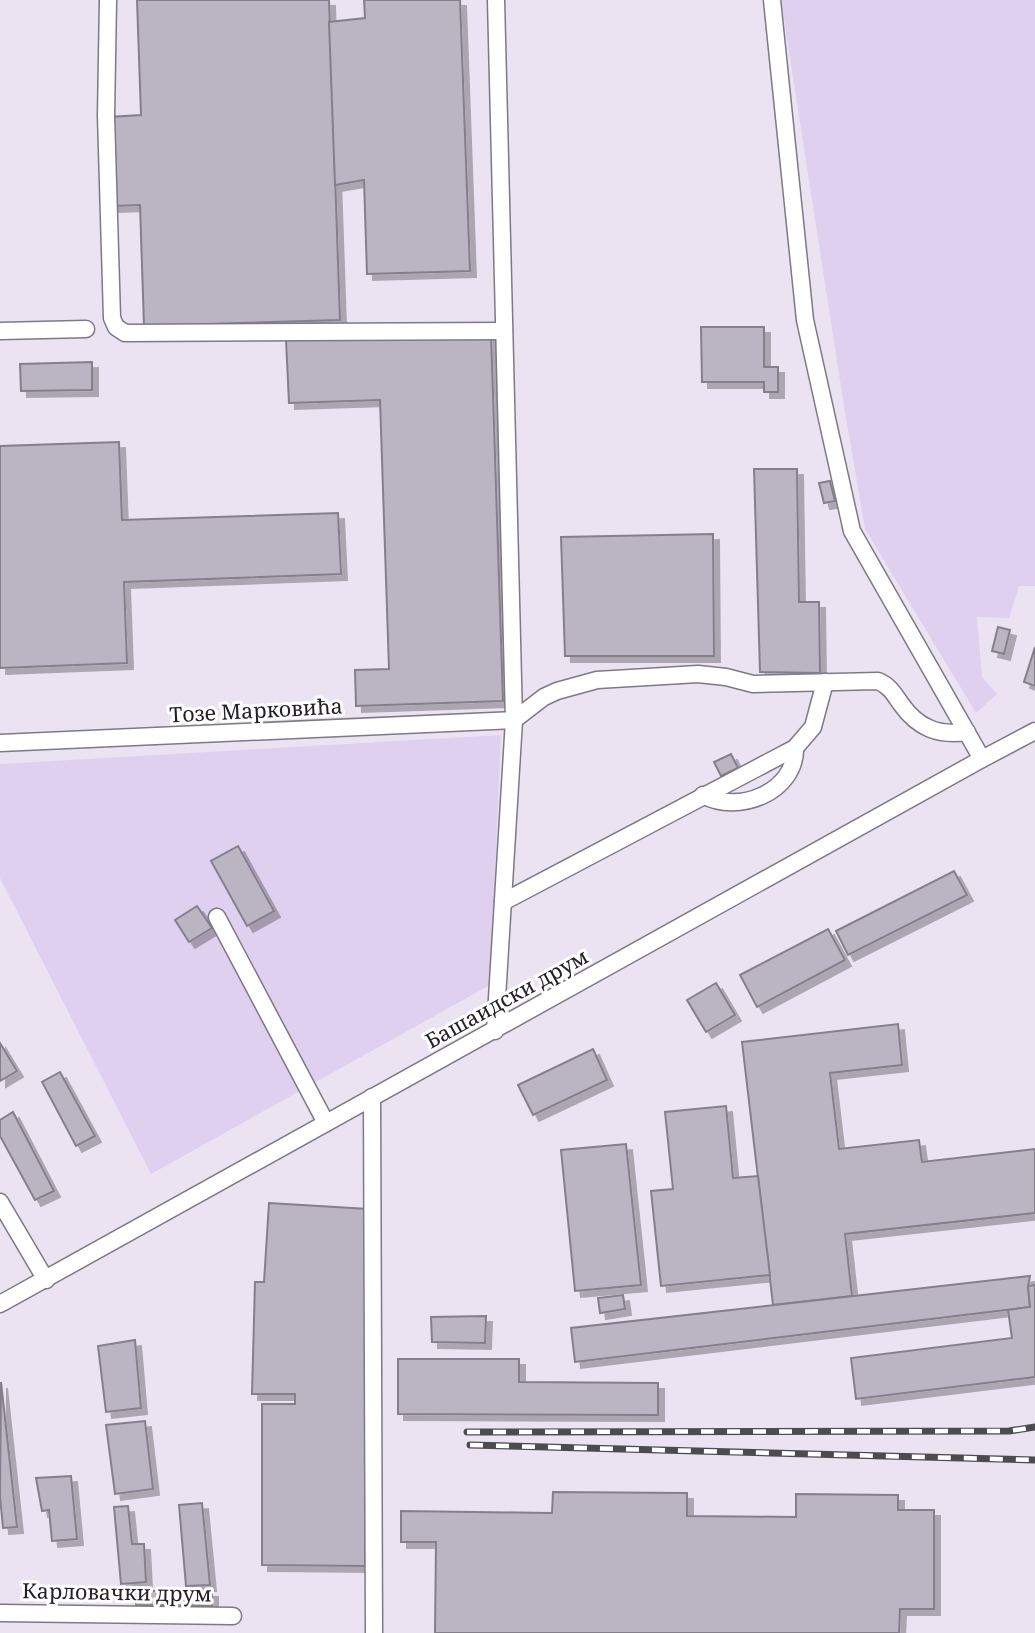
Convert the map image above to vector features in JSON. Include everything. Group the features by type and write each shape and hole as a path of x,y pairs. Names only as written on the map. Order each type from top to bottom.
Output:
{"street":[{"path":"108,0 106,116 111,291 113,318 120,330 125,333 504,331"},
{"path":"495,1031 514,720 496,0"},
{"path":"772,0 805,320 852,531 982,759"},
{"path":"0,331 86,329"},
{"path":"514,720 556,691 597,680 698,674 753,684 878,681 889,686 910,716 925,729 950,733 967,732"},
{"path":"503,902 794,748 813,727 825,682"},
{"name":"Тозе Марковића","path":"0,743 514,720"},
{"name":"Башаидски друм","path":"0,1304 1035,732"},
{"path":"703,795 722,802 760,798 777,786 791,769 794,748"},
{"path":"217,917 326,1123"},
{"path":"372,1097 374,1633"},
{"path":"0,1202 46,1280"},
{"name":"Карловачки друм","path":"0,1613 233,1616"}],"shaded area":[{"path":"781,0 1035,0 1035,586 1019,586 1009,618 977,617 982,677 997,694 976,713 865,529"},
{"path":"501,735 490,985 151,1174 0,878 0,764"}],"building":[{"path":"137,0 329,0 340,320 144,326 140,205 112,206 109,117 141,115"},
{"path":"364,0 460,0 470,271 367,274 364,180 335,185 329,22 365,18"},
{"path":"701,327 764,327 764,367 778,367 778,392 764,392 764,382 702,382"},
{"path":"491,334 503,701 356,706 355,670 389,669 380,400 289,403 286,340"},
{"path":"92,362 92,390 21,391 20,364"},
{"path":"119,442 122,520 338,513 341,574 124,582 127,663 0,668 0,446"},
{"path":"754,469 797,469 799,602 819,602 820,673 760,672"},
{"path":"830,481 835,501 824,503 819,483"},
{"path":"713,534 714,656 565,656 561,537"},
{"path":"998,627 1010,630 1004,654 992,651"},
{"path":"1035,647 1035,686 1024,682"},
{"path":"731,754 738,768 721,776 714,762"},
{"path":"238,846 274,911 247,926 211,861"},
{"path":"954,871 967,895 848,955 836,931"},
{"path":"197,906 212,928 189,942 175,920"},
{"path":"828,929 845,960 757,1007 740,975"},
{"path":"716,983 735,1015 706,1032 687,1000"},
{"path":"898,1024 902,1065 830,1073 839,1149 919,1140 922,1162 1035,1149 1035,1213 845,1234 852,1296 773,1305 742,1042"},
{"path":"0,1043 17,1071 0,1081"},
{"path":"593,1049 607,1080 533,1115 518,1085"},
{"path":"60,1072 95,1136 76,1146 42,1082"},
{"path":"726,1106 733,1178 758,1176 770,1275 661,1286 651,1191 673,1189 665,1112"},
{"path":"13,1112 54,1191 35,1200 0,1136 0,1120"},
{"path":"626,1144 641,1285 575,1291 561,1150"},
{"path":"269,1203 368,1209 365,1566 262,1565 262,1404 295,1404 295,1394 252,1394 255,1282 264,1282"},
{"path":"1030,1276 1030,1307 575,1362 571,1328"},
{"path":"1035,1285 1035,1377 856,1399 851,1358 1012,1338 1008,1310 1030,1307 1028,1286"},
{"path":"623,1295 625,1309 600,1313 598,1298"},
{"path":"486,1316 485,1343 432,1342 431,1317"},
{"path":"135,1340 141,1408 106,1412 98,1346"},
{"path":"398,1359 519,1359 519,1382 658,1383 658,1415 398,1414"},
{"path":"1,1382 17,1527 3,1528 0,1496"},
{"path":"145,1421 153,1489 115,1494 106,1425"},
{"path":"71,1476 77,1539 52,1541 49,1510 42,1511 36,1478"},
{"path":"553,1492 687,1493 687,1516 796,1517 796,1494 898,1495 898,1510 934,1510 934,1609 900,1609 899,1633 435,1633 436,1542 401,1542 401,1511 552,1513"},
{"path":"202,1503 210,1585 186,1586 179,1505"},
{"path":"128,1506 132,1544 144,1544 146,1582 121,1584 114,1507"},
{"path":"136,1591 212,1591 212,1606 136,1605"}],"railway":[{"path":"467,1432 1009,1431 1035,1427"},
{"path":"470,1445 1035,1460"}]}
